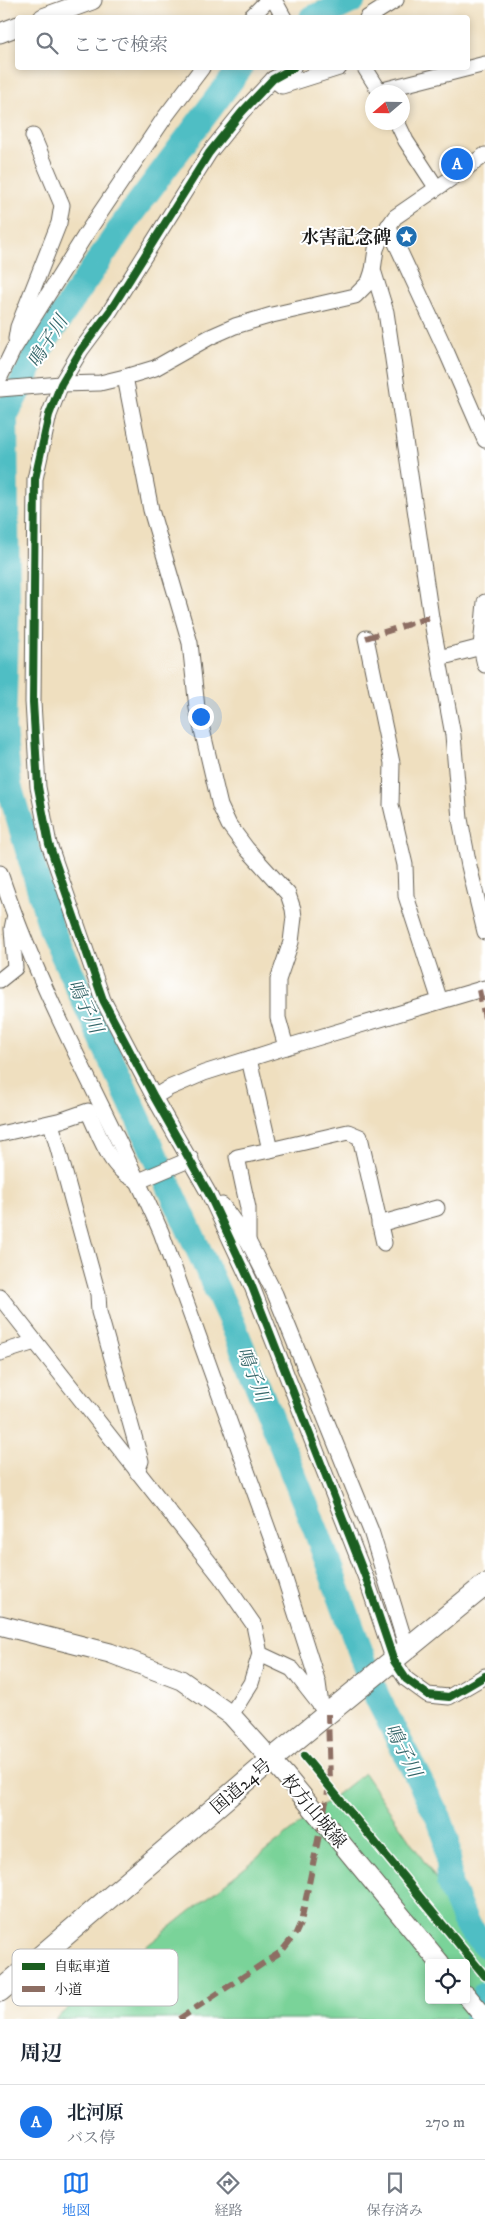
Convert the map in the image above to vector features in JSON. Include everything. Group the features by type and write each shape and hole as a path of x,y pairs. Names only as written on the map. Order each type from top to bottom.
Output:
{"highway":[{"name":"国道24号","path":"52,1949 278,1768 327,1710 400,1655 485,1585"},
{"name":"国道24号","path":"0,1991 12,1981"}],"main road":[{"path":"51,15 92,0"},
{"path":"0,33 15,27"},
{"name":"枚方山城線","path":"0,1625 110,1653 181,1680 230,1715 278,1768 437,1959"},
{"path":"470,2000 485,2018"}],"street":[{"path":"372,15 396,0"},
{"path":"256,15 276,6"},
{"path":"470,68 485,64"},
{"path":"14,350 86,234 165,117 200,70"},
{"path":"289,70 273,79 242,112 209,153 110,311 56,384 35,479 34,702 38,787 49,844 103,1000 188,1160 210,1194 251,1284 367,1581 400,1655"},
{"path":"273,79 282,86 333,70"},
{"path":"366,70 376,85"},
{"path":"406,85 462,70"},
{"path":"401,130 436,187"},
{"path":"33,136 62,204 59,223 18,327 14,350 1,385 100,383 125,377 155,368 210,337 235,326 355,296 365,288 373,270 376,248 388,226 403,210 485,155"},
{"path":"388,226 447,352 485,440"},
{"path":"373,270 386,312 439,658 454,736 460,819 485,932"},
{"path":"125,377 151,510 190,643 197,708 220,806 229,825 247,849 288,894 293,909 291,942 278,980 278,1018 286,1047"},
{"path":"485,602 483,647 485,665"},
{"path":"366,638 392,763 391,805 405,865 406,896 440,1001"},
{"path":"439,658 483,647"},
{"path":"0,873 14,917 68,1041 142,1180 278,1557 327,1710"},
{"path":"0,980 15,968 12,930 14,917"},
{"path":"154,1097 169,1088 204,1073 485,988"},
{"path":"249,1059 270,1150"},
{"path":"0,1134 88,1111 119,1170 130,1178 142,1180 188,1160"},
{"path":"51,1122 141,1461 136,1472"},
{"path":"248,1241 248,1208 237,1157 348,1132 360,1137 384,1243"},
{"path":"210,1194 220,1202 248,1241 275,1294 371,1531 406,1679 428,1695 449,1697 485,1676"},
{"path":"379,1224 437,1208"},
{"path":"0,1297 136,1472 220,1576 254,1625 260,1654 252,1683 230,1715"},
{"path":"0,1353 35,1342"},
{"path":"260,1654 292,1670 327,1710"}],"green space":[{"path":"364,1773 485,1951 485,2019 55,2019 71,2006 178,2006 178,1949 143,1949"}],"waterway":[{"name":"鳴子川","path":"320,15 353,0"},
{"name":"鳴子川","path":"239,70 127,219 76,294 37,353 5,416 7,600 3,728 9,786 52,931 233,1325 317,1533 377,1697 440,1821 447,1841 449,1883 466,1924 485,1945"},
{"name":"鳴子川","path":"477,2019 485,1994"}],"marked path":[{"path":"366,638 431,617"},
{"path":"479,990 485,1018"},
{"path":"179,2019 282,1951 296,1933 301,1922 330,1782 328,1714"}],"cycle path":[{"path":"289,70 273,79 242,112 209,153 110,311 81,350 61,384 49,415 35,479 33,702 38,787 49,844 103,1000 154,1097 209,1194 251,1284 367,1581 394,1661 406,1679 428,1695 449,1697 485,1676"},
{"path":"304,1756 485,1976"}],"place":[{"name":"北河原","path":"457,164"},
{"name":"水害記念碑","path":"407,237"}]}
